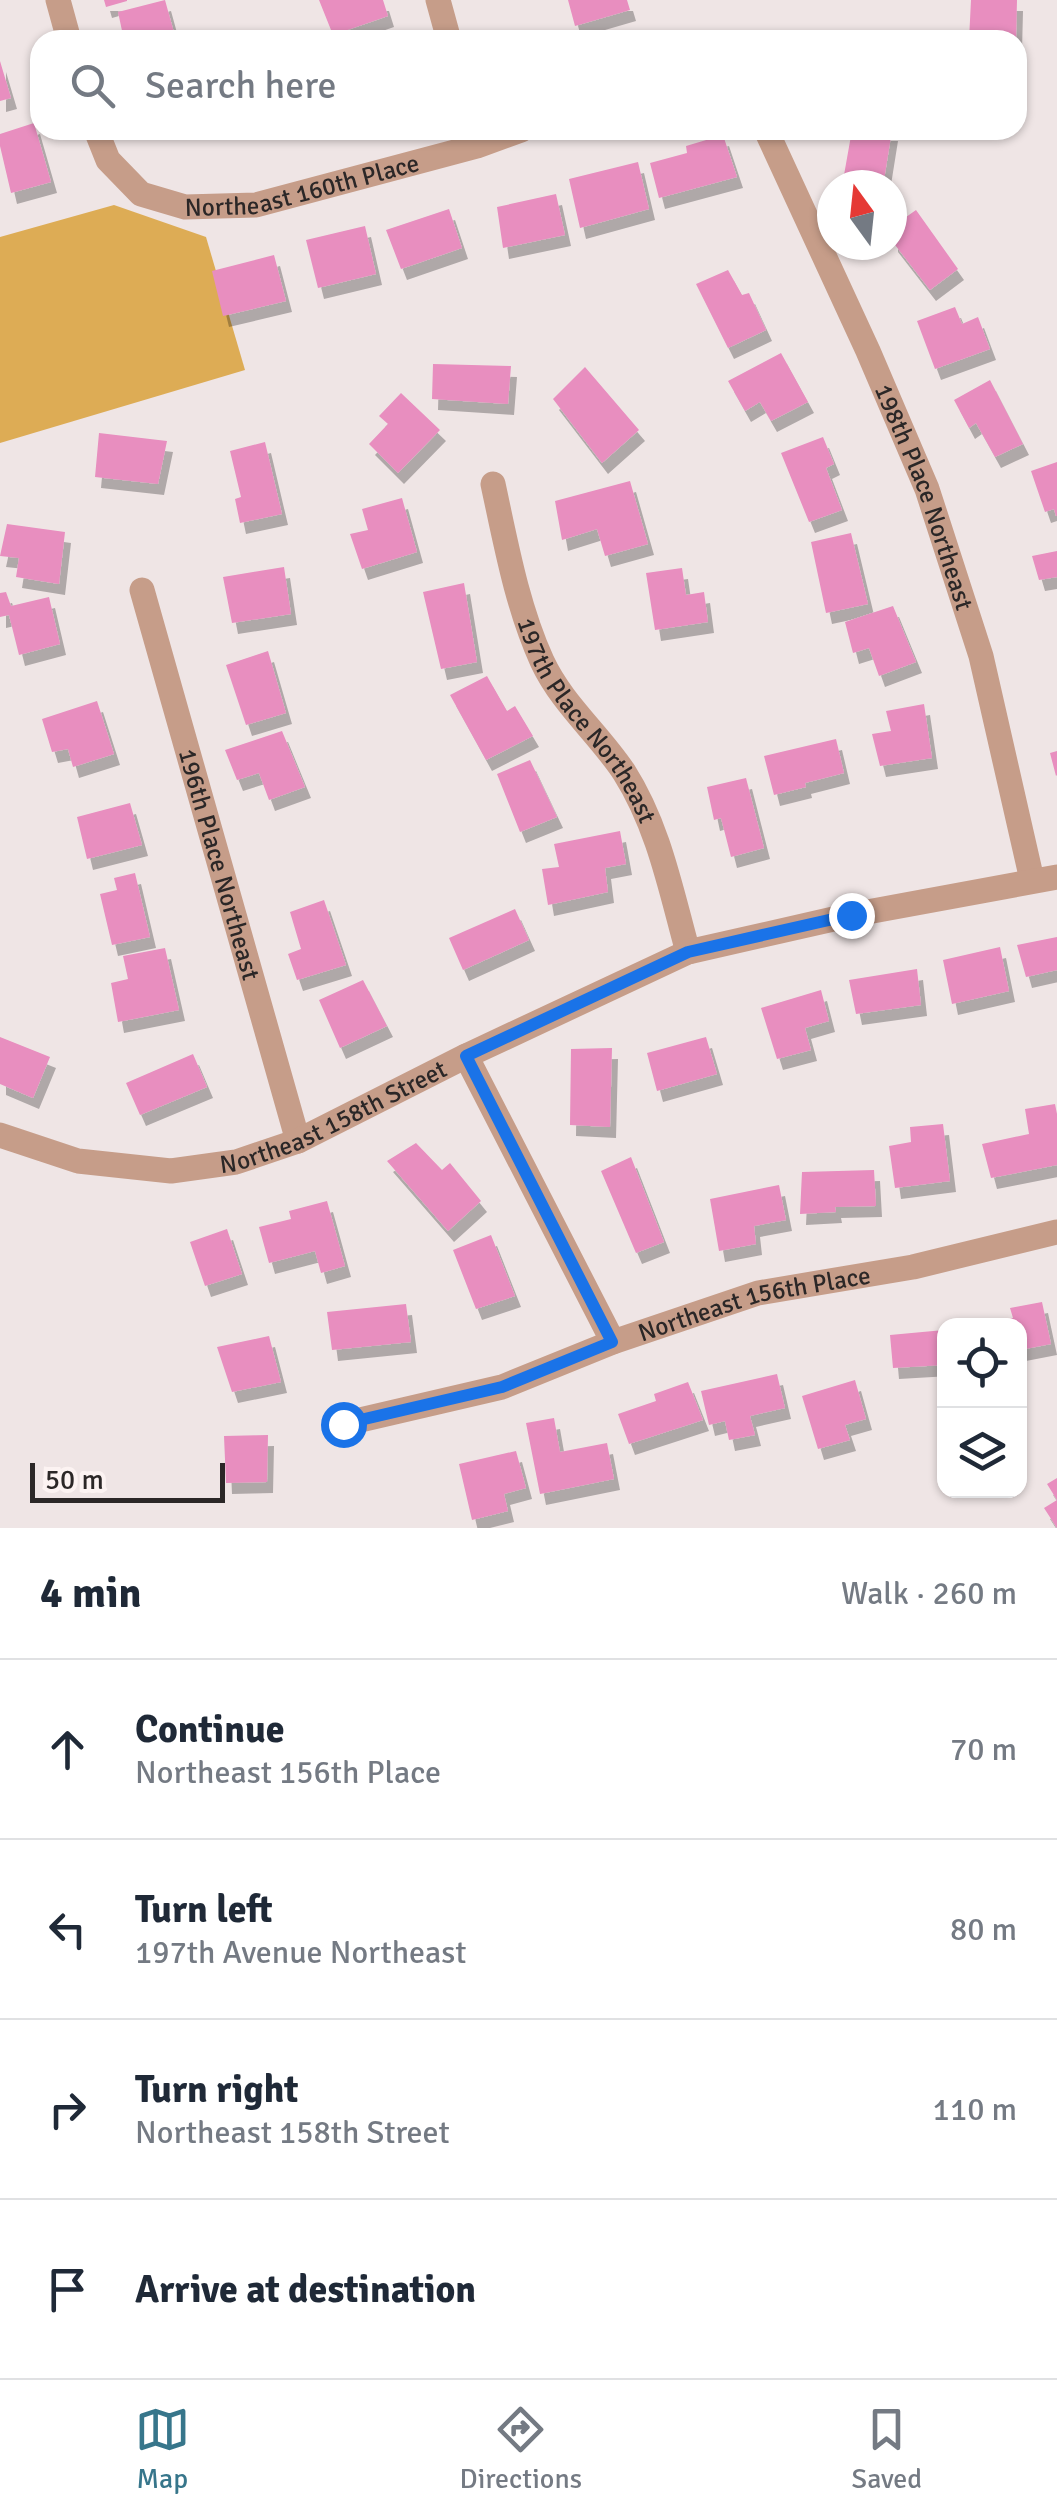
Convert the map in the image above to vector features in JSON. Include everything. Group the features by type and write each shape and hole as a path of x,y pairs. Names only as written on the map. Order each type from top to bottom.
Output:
{"street":[{"path":"58,0 66,30"},
{"path":"438,0 446,30"},
{"name":"Northeast 160th Place","path":"100,140 108,160 141,194 185,206 256,205 468,140"},
{"name":"198th Place Northeast","path":"771,140 927,489 1044,878"},
{"name":"197th Place Northeast","path":"493,484 515,584 541,658 568,704 635,791 655,832 688,952"},
{"name":"196th Place Northeast","path":"142,590 298,1140"},
{"name":"Northeast 158th Street","path":"0,1135 78,1160 171,1172 236,1162 298,1140 688,952 851,915 1044,878"},
{"path":"466,1056 612,1342"},
{"name":"Northeast 156th Place","path":"343,1424 502,1387 612,1342 758,1293 913,1266 1057,1232"}],"shaded area":[{"path":"114,205 206,237 245,370 0,443 0,237"}],"building":[{"path":"104,0 127,0 127,1 106,7"},
{"path":"165,0 173,30 122,30 118,12"},
{"path":"319,0 383,0 388,16 347,30 331,30"},
{"path":"568,0 627,0 630,10 575,26"},
{"path":"971,0 1017,0 1016,30 970,30"},
{"path":"0,61 11,98 0,101"},
{"path":"30,124 30,140 39,140 51,182 11,193 0,134"},
{"path":"725,140 737,177 659,198 650,163 687,153 686,146"},
{"path":"850,140 890,140 886,170 845,170"},
{"path":"638,162 649,209 580,228 569,179"},
{"path":"556,194 565,235 503,248 497,207"},
{"path":"449,209 462,248 401,269 386,230"},
{"path":"916,210 958,269 930,290 907,260 907,216"},
{"path":"365,226 376,274 318,288 306,240"},
{"path":"274,255 286,301 223,316 212,271"},
{"path":"728,270 742,295 749,293 766,330 728,348 696,284"},
{"path":"955,307 962,324 978,317 990,349 935,369 917,321"},
{"path":"781,353 808,402 771,421 760,402 745,411 728,381"},
{"path":"433,364 511,366 508,404 432,399"},
{"path":"585,367 639,430 602,463 553,399"},
{"path":"990,380 1023,444 995,457 976,423 969,428 954,400"},
{"path":"401,393 440,430 398,473 369,444 388,424 379,416"},
{"path":"99,433 167,441 158,484 95,477"},
{"path":"823,437 834,464 826,468 842,510 809,522 781,453"},
{"path":"265,442 282,514 240,523 235,499 241,497 230,451"},
{"path":"1057,462 1056,516 1054,509 1045,512 1031,471"},
{"path":"630,481 648,544 605,556 597,529 562,540 555,501"},
{"path":"402,498 417,552 362,569 350,534 368,530 362,509"},
{"path":"7,524 65,532 59,584 16,577 19,558 0,556"},
{"path":"851,533 868,604 826,613 811,542"},
{"path":"1057,551 1057,577 1039,580 1032,556"},
{"path":"284,567 291,614 232,623 223,577"},
{"path":"682,568 686,595 704,592 708,622 655,630 646,573"},
{"path":"464,583 477,662 441,669 423,592"},
{"path":"6,592 11,606 49,597 60,644 19,655 9,615 0,617 0,593"},
{"path":"893,606 916,662 879,676 869,648 853,653 845,622"},
{"path":"268,651 286,713 246,725 226,665"},
{"path":"487,676 507,711 515,706 533,736 486,760 450,695"},
{"path":"97,701 114,754 73,767 68,749 52,752 42,719"},
{"path":"924,704 932,758 880,766 872,734 891,731 886,711"},
{"path":"282,731 305,787 269,800 259,773 237,780 225,750"},
{"path":"836,739 844,773 774,795 764,756"},
{"path":"1057,751 1057,775 1056,776 1050,753"},
{"path":"530,760 557,817 520,832 497,774"},
{"path":"746,778 764,848 731,857 721,818 714,820 707,787"},
{"path":"130,803 142,845 87,859 77,817"},
{"path":"620,831 626,864 605,868 608,892 548,905 542,869 559,867 554,844"},
{"path":"135,873 150,937 112,945 100,894 117,890 114,878"},
{"path":"324,900 346,965 297,980 288,954 301,949 290,912"},
{"path":"515,909 529,940 463,970 449,938"},
{"path":"1057,937 1057,970 1026,977 1017,945"},
{"path":"1000,947 1009,991 952,1004 943,960"},
{"path":"165,948 179,1010 118,1022 111,983 128,979 123,956"},
{"path":"917,969 921,1005 856,1014 849,980"},
{"path":"363,980 387,1026 340,1048 319,1000"},
{"path":"821,990 829,1021 805,1028 811,1050 777,1059 761,1008"},
{"path":"0,1037 50,1057 33,1098 0,1084"},
{"path":"706,1037 717,1074 657,1091 647,1053"},
{"path":"612,1048 610,1127 570,1125 571,1049"},
{"path":"193,1054 207,1087 140,1115 126,1083"},
{"path":"1055,1104 1057,1165 991,1178 982,1144 1029,1134 1025,1109"},
{"path":"943,1124 950,1181 895,1188 889,1146 911,1142 910,1127"},
{"path":"416,1143 442,1170 450,1163 481,1201 448,1231 387,1161"},
{"path":"631,1157 664,1242 636,1253 601,1171"},
{"path":"874,1170 876,1206 835,1207 836,1212 800,1214 802,1172"},
{"path":"779,1185 786,1220 754,1226 756,1244 719,1251 710,1199"},
{"path":"327,1201 345,1266 321,1273 315,1251 269,1263 259,1227 291,1219 289,1211"},
{"path":"227,1229 242,1274 205,1286 190,1242"},
{"path":"491,1235 515,1296 476,1309 453,1250"},
{"path":"1042,1302 1051,1344 1027,1349 1027,1318 1013,1318 1010,1308"},
{"path":"406,1304 411,1342 332,1350 327,1312"},
{"path":"937,1331 937,1365 893,1368 890,1335"},
{"path":"269,1336 281,1382 232,1392 217,1347"},
{"path":"777,1374 785,1408 750,1416 755,1435 729,1440 725,1421 709,1425 701,1391"},
{"path":"855,1380 866,1419 845,1425 850,1440 818,1449 802,1396"},
{"path":"688,1382 703,1420 629,1444 618,1414 656,1401 654,1394"},
{"path":"554,1418 560,1452 607,1443 614,1479 540,1494 526,1423"},
{"path":"268,1435 267,1482 226,1483 224,1436"},
{"path":"516,1451 526,1488 504,1494 508,1511 472,1520 459,1464"},
{"path":"1057,1478 1057,1500 1047,1484"},
{"path":"1057,1500 1057,1528 1044,1508"}],"route":[{"path":"343,1424 502,1387 612,1342 466,1056 688,952 851,915"}]}
